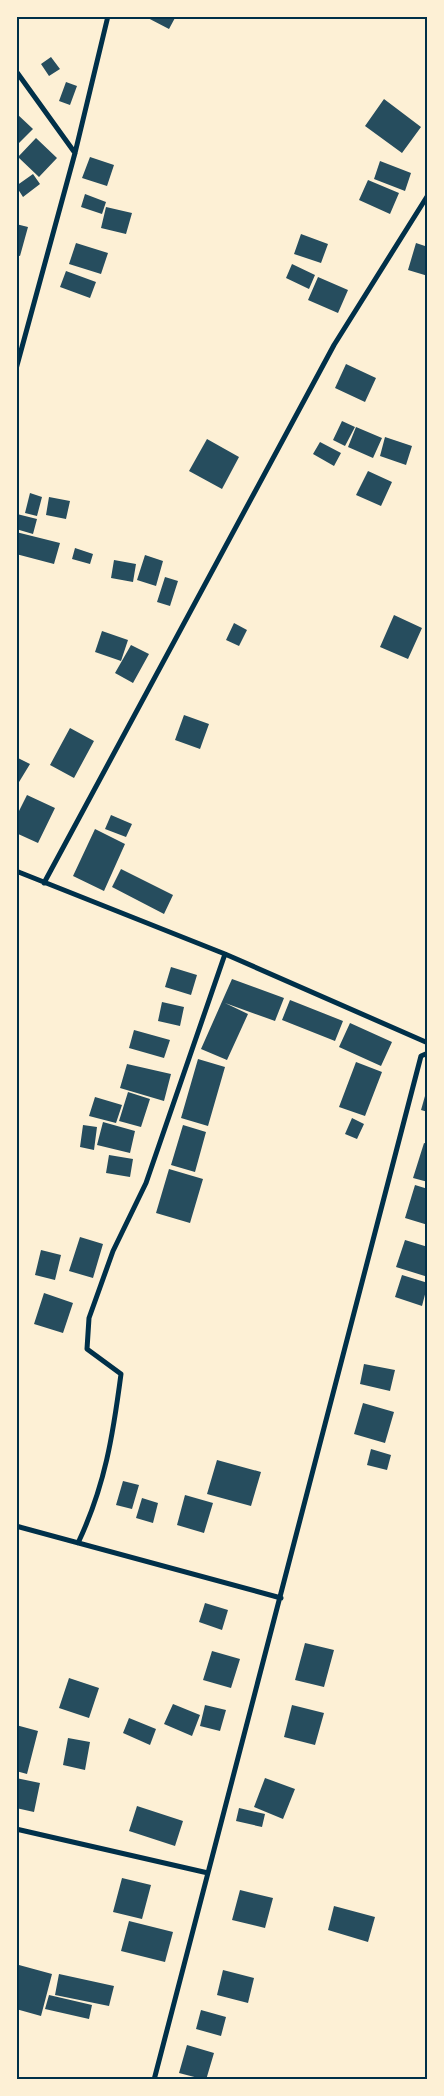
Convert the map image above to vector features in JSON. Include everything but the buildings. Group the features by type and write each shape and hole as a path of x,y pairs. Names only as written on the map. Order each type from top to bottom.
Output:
{"street":[{"path":"16,369 75,153 108,16"},
{"path":"16,71 75,153"},
{"path":"44,883 334,344 428,194"},
{"path":"16,871 225,954 428,1043"},
{"path":"78,1543 91,1516 112,1446 121,1374 87,1349 89,1318 113,1251 146,1184 225,954"},
{"path":"154,2080 421,1056 428,1053"},
{"path":"16,1526 281,1598"},
{"path":"16,1829 208,1873"}]}
